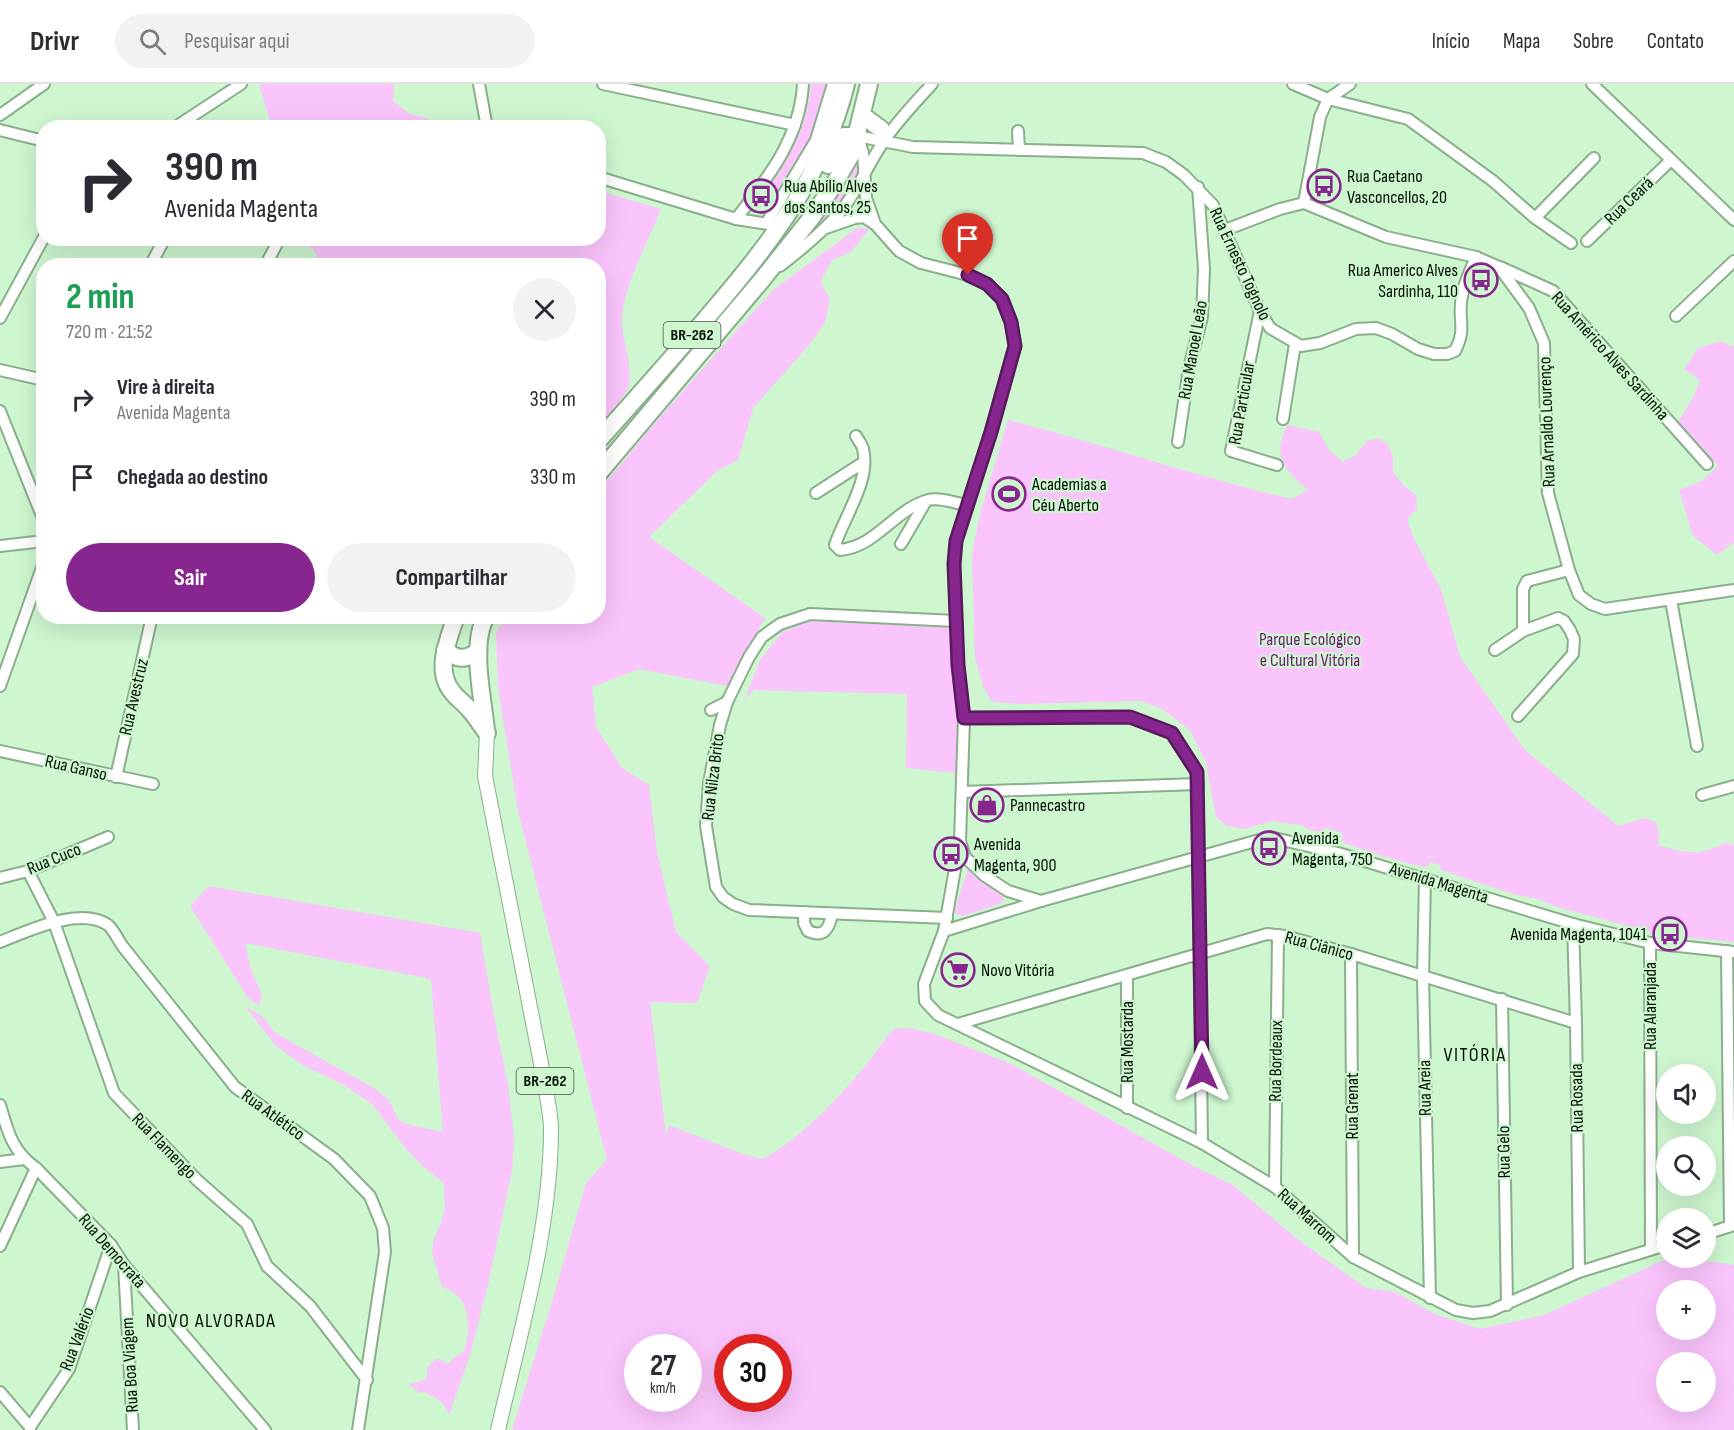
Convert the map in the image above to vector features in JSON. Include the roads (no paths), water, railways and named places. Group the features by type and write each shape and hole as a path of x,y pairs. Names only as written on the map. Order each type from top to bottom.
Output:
{"highway":[{"name":"BR-262","path":"606,432 754,262 825,148 838,117 846,84"},
{"name":"BR-262","path":"606,465 812,218 852,153 869,84"},
{"path":"862,115 882,135"},
{"path":"779,221 824,172 844,136 857,136"},
{"path":"453,624 445,650 443,670 446,682 452,693 471,711 486,733"},
{"name":"BR-262","path":"482,624 478,652 486,733"},
{"path":"445,650 456,658 466,659 478,652"}],"main road":[{"name":"BR-262","path":"486,733 485,776 544,1079 551,1127 544,1223 498,1430"}],"street":[{"path":"0,115 44,84"},
{"path":"186,120 241,84"},
{"path":"479,84 486,120"},
{"path":"603,84 795,125"},
{"path":"736,219 768,179 787,147 802,98 803,84"},
{"path":"606,179 736,219 779,221 816,140 833,84"},
{"path":"761,281 826,228 856,191 882,135 899,122 932,84"},
{"path":"1293,84 1328,99 1408,119 1493,181 1535,218 1571,243"},
{"path":"1304,203 1320,117 1328,99 1350,84"},
{"path":"1592,84 1734,220"},
{"path":"0,130 36,139"},
{"path":"1018,131 1019,150"},
{"name":"Rua Ernesto Tognolo","path":"857,136 882,135 913,147 1143,153 1166,162 1197,186 1213,205 1260,311 1270,328 1295,344"},
{"path":"857,136 862,153 866,198 875,224"},
{"path":"1535,218 1594,158"},
{"name":"Rua Ceará","path":"1587,241 1671,160"},
{"name":"Rua Manoel Leão","path":"1178,442 1189,368 1202,317 1204,269 1197,186"},
{"path":"1225,230 1280,208 1304,203 1386,237 1476,257 1499,267"},
{"path":"826,228 864,217 875,224 899,252 921,263 968,275 987,284 1002,299 1011,322 1015,346 991,432 956,541 954,564 956,621 964,718 962,792 960,841 944,931"},
{"path":"0,318 39,246"},
{"path":"1282,419 1295,344 1301,346 1320,343 1356,329 1376,328 1426,352 1447,354 1455,351 1461,339 1463,288 1476,257"},
{"path":"1676,316 1734,261"},
{"name":"Rua Américo Alves Sardinha","path":"1499,267 1553,291 1707,464"},
{"name":"Rua Arnaldo Lourenço","path":"1499,267 1529,308 1544,343 1548,493 1569,570 1580,595 1591,604 1605,609 1734,590"},
{"name":"Rua Particular","path":"1260,311 1231,451 1277,465"},
{"path":"0,370 36,378"},
{"path":"0,411 36,501"},
{"path":"856,436 863,448 864,462 854,502 840,529 835,546 840,550 854,549 926,500 941,500 967,505"},
{"path":"816,493 864,462"},
{"path":"901,544 926,500"},
{"path":"0,546 36,543"},
{"path":"1523,631 1522,589 1527,581 1569,570"},
{"path":"0,686 36,585"},
{"path":"1671,600 1697,746"},
{"name":"Rua Nilza Brito","path":"947,918 749,910 723,897 716,887 706,826 709,783 720,725 727,702 748,657 762,637 780,624 810,614 956,621"},
{"path":"1495,650 1523,631 1558,618 1564,621 1574,639 1573,654 1518,716"},
{"name":"Rua Avestruz","path":"116,777 150,624"},
{"path":"711,710 727,702"},
{"path":"964,718 1130,717 1172,733 1197,772 1202,1143"},
{"name":"Rua Ganso","path":"0,751 153,784"},
{"path":"962,792 1198,784"},
{"path":"1702,795 1734,786"},
{"name":"Rua Cuco","path":"0,878 28,871 108,837"},
{"name":"Avenida Magenta","path":"944,931 1041,901 1270,837 1338,853 1573,924 1650,944 1730,951"},
{"path":"960,841 964,857 985,876 1008,891 1041,901"},
{"name":"Rua Flamengo","path":"28,871 54,922 114,1094 197,1180 247,1224 267,1266 310,1306 367,1380"},
{"name":"Rua Areia","path":"1425,878 1423,977 1430,1298"},
{"path":"1011,910 1016,899 1014,893"},
{"path":"804,912 804,923 808,931 816,935 823,933 830,923 832,914"},
{"name":"Rua Atlético","path":"0,942 54,922 86,917 109,925 124,948 235,1087 334,1160 370,1196 383,1228 385,1252 358,1430"},
{"name":"Rua Rosada","path":"1573,924 1579,1272"},
{"name":"Rua Marrom","path":"944,931 924,984 925,1001 938,1015 1202,1143 1275,1187 1353,1257 1456,1310 1473,1313 1490,1311 1579,1272 1656,1248"},
{"name":"Rua Ciânico","path":"958,1024 1267,934 1351,954 1576,1023"},
{"name":"Rua Bordeaux","path":"1275,1187 1278,935"},
{"name":"Rua Alaranjada","path":"1650,944 1651,1249"},
{"path":"1716,1231 1732,1225 1730,951"},
{"name":"Rua Grenat","path":"1351,954 1353,1257"},
{"name":"Rua Mostarda","path":"1126,976 1127,1108"},
{"name":"Rua Gelo","path":"1502,999 1507,1305"},
{"path":"0,1105 11,1141 24,1159 0,1162"},
{"name":"Rua Democrata","path":"24,1159 36,1168 111,1245 124,1265 265,1430"},
{"path":"0,1246 36,1168"},
{"name":"Rua Valério","path":"30,1429 69,1369 111,1245"},
{"name":"Rua Boa Viagem","path":"124,1265 133,1430"},
{"path":"0,1392 30,1429"}],"place":[{"name":"Rua Caetano Vasconcellos, 20","path":"1324,186"},
{"name":"Rua Abílio Alves dos Santos, 25","path":"761,196"},
{"name":"Rua Americo Alves Sardinha, 110","path":"1481,280"},
{"name":"Academias a Céu Aberto","path":"1009,494"},
{"name":"Pannecastro","path":"987,805"},
{"name":"Avenida Magenta, 750","path":"1269,848"},
{"name":"Avenida Magenta, 900","path":"951,854"},
{"name":"Avenida Magenta, 1041","path":"1670,934"},
{"name":"Novo Vitória","path":"958,970"}],"district":[{"name":"VITÓRIA","path":"1475,1055"},
{"name":"NOVO ALVORADA","path":"211,1321"}],"park label":[{"name":"Parque Ecológico e Cultural Vitória","path":"1310,649"}]}
